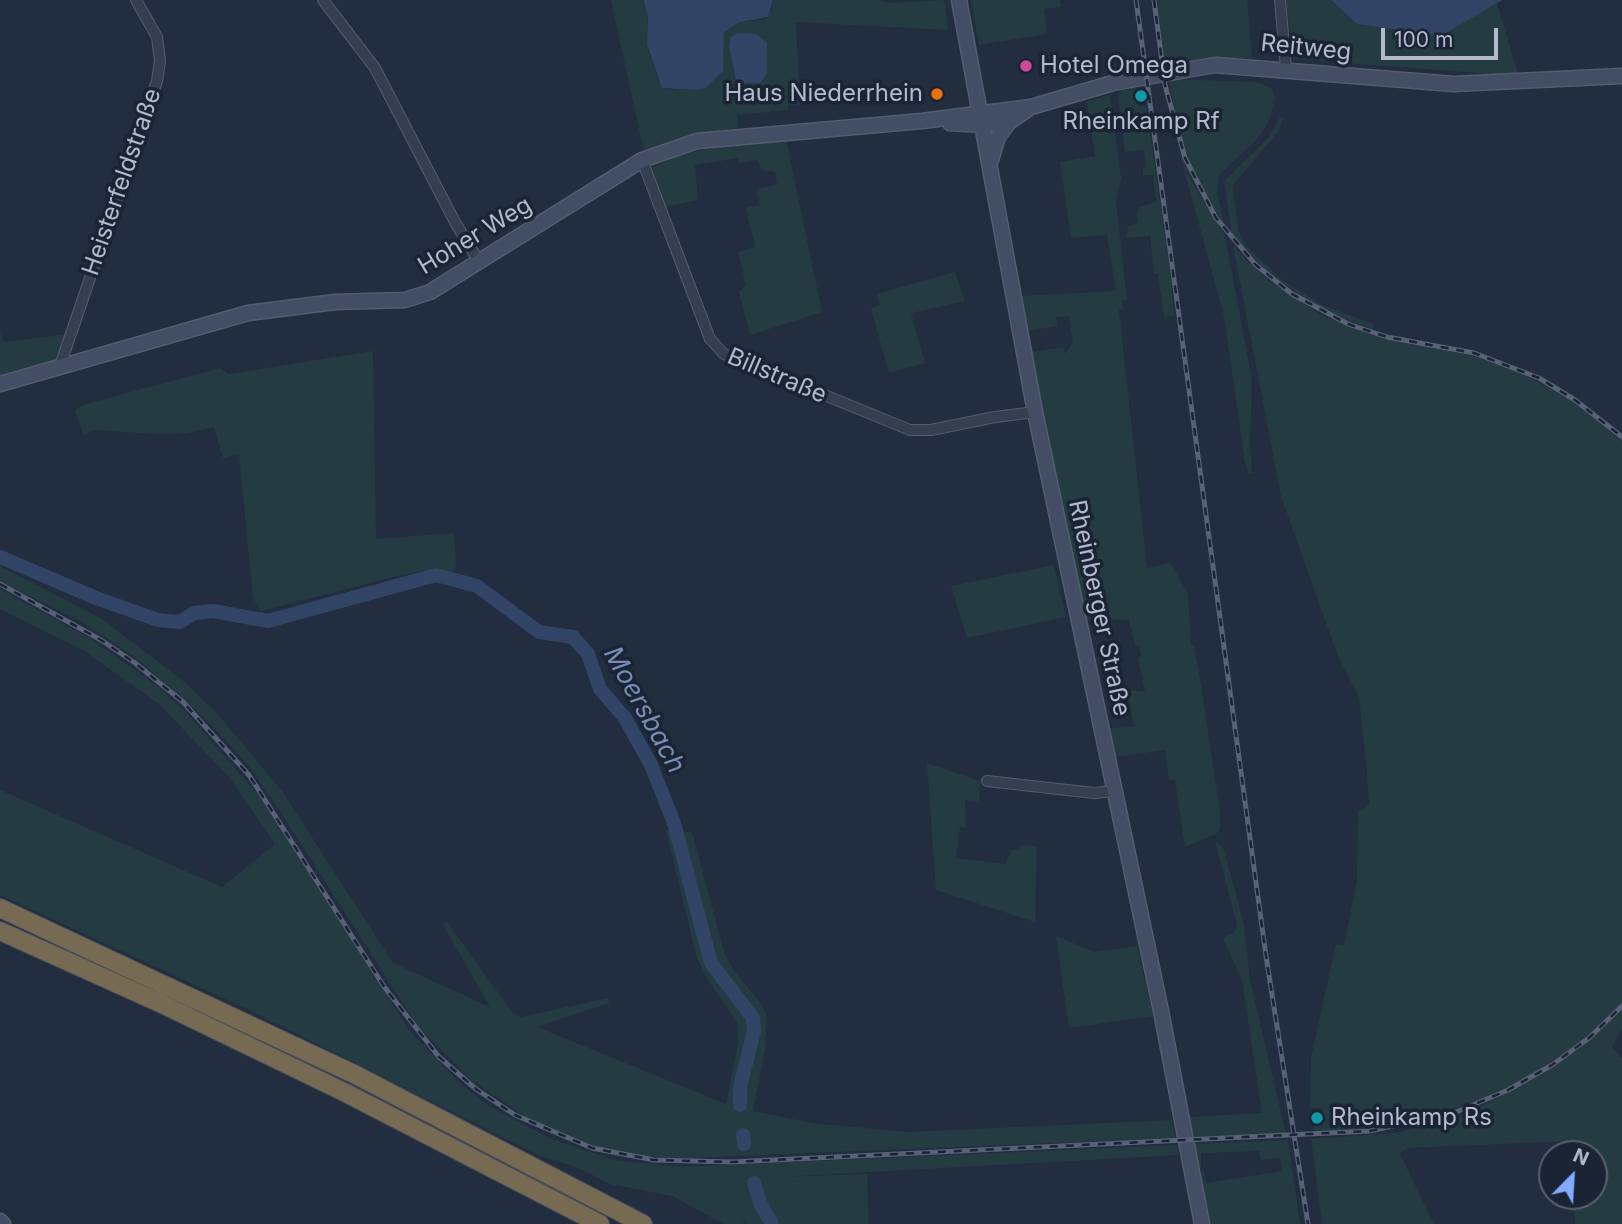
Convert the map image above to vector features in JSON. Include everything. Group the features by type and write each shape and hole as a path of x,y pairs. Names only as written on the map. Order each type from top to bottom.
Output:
{"highway":[{"path":"0,908 354,1074 643,1224"},
{"path":"0,930 320,1080 600,1224"}],"main road":[{"name":"Rheinberger Straße","path":"959,0 991,161 1035,412 1202,1224"},
{"name":"Reitweg","path":"981,119 1113,83 1188,68 1239,65 1454,84 1622,76"},
{"name":"Reitweg","path":"981,119 1009,122 1031,107"},
{"name":"Hoher Weg","path":"0,384 247,313 335,302 405,300 430,292 642,160 681,145 712,138 922,121 981,119"},
{"path":"991,161 998,137 1009,122"}],"street":[{"name":"Heisterfeldstraße","path":"60,366 157,81 160,61 157,37 136,0"},
{"path":"323,0 375,68 456,224 480,263"},
{"path":"1280,0 1286,68"},
{"name":"Billstraße","path":"642,160 710,339 723,354 910,430 931,430 995,416 1035,412"},
{"path":"988,781 1094,793 1114,792"}],"green space":[{"path":"611,0 644,0 647,5 648,50 662,88 693,90 708,85 723,67 722,34 740,22 764,20 772,10 773,0 880,0 887,3 944,0 948,30 796,22 800,105 788,106 788,110 737,115 738,128 688,135 644,152","holes":["752,33 767,43 767,74 760,83 742,83"]},
{"path":"971,0 1060,0 1061,7 1044,9 1047,34 979,45"},
{"path":"1157,0 1247,0 1252,58 1194,61 1165,67"},
{"path":"1286,0 1331,0 1357,24 1441,36 1496,1 1519,76 1293,59"},
{"path":"1169,79 1256,82 1272,88 1275,98 1268,124 1255,141 1219,175 1217,190 1224,225 1191,167 1178,131"},
{"path":"1135,87 1138,106 1146,106 1174,316 1164,317 1158,274 1154,274 1150,236 1126,238 1128,227 1138,222 1137,212 1140,207 1156,202 1153,175 1143,175 1143,168 1146,167 1144,150 1125,152 1118,95 1122,90"},
{"path":"1110,95 1121,178 1116,202 1127,300 1122,301 1123,309 1119,310 1147,568 1168,563 1172,565 1188,594 1191,645 1194,646 1201,685 1220,813 1220,829 1216,834 1185,847 1175,780 1169,780 1165,750 1115,757 1109,728 1134,727 1127,691 1145,691 1138,658 1141,656 1139,645 1135,645 1129,620 1085,619 1031,352 1063,347 1065,354 1073,342 1069,316 1056,317 1057,326 1027,331 1021,296 1116,291 1107,235 1071,238 1060,162 1095,156 1087,102"},
{"path":"1280,117 1284,117 1278,132 1232,186 1239,233 1247,247 1282,280 1324,306 1373,324 1374,330 1332,314 1303,298 1259,264 1232,235 1224,181 1270,136"},
{"path":"786,139 822,312 750,335 739,292 746,285 738,252 755,247 746,208 760,205 756,189 777,185 775,172 761,170 758,160 739,163 738,158 695,165 698,200 664,207 652,168 675,156 706,149"},
{"path":"1179,151 1192,182 1225,236 1252,380 1252,473 1249,473 1245,462 1224,316"},
{"path":"1233,246 1268,280 1321,315 1371,335 1469,355 1521,373 1574,402 1622,441 1622,1003 1586,1037 1533,1074 1484,1098 1425,1119 1382,1127 1315,1132 1314,1126 1323,1126 1323,1108 1310,1108 1311,1058 1336,944 1344,945 1357,881 1358,810 1367,807 1369,803 1366,762 1359,697 1338,656 1281,496"},
{"path":"955,272 965,301 911,313 925,363 889,373 871,308 880,305 877,294"},
{"path":"0,332 3,342 71,334 60,366 0,384"},
{"path":"373,351 376,539 454,533 456,567 451,572 427,570 397,576 261,611 253,598 239,454 223,458 214,427 188,433 159,434 93,430 84,436 75,410 83,405 220,368 229,374"},
{"path":"1054,565 1066,617 967,638 951,586"},
{"path":"0,566 102,619 182,680 216,712 282,791 393,963 490,1007 443,925 447,922 513,1013 521,1017 608,998 609,1003 537,1027 726,1104 738,1043 737,1022 709,982 697,958 666,830 692,832 724,952 732,968 763,1006 767,1018 765,1050 753,1111 812,1123 907,1132 1172,1120 1176,1138 688,1158 645,1156 596,1147 530,1120 470,1079 416,1024 274,802 248,765 211,724 139,660 80,621 0,581"},
{"path":"0,589 93,640 157,686 185,711 260,797 409,1030 462,1085 489,1106 549,1138 614,1160 682,1167 1177,1145 1179,1155 779,1177 867,1174 869,1224 746,1224 741,1214 745,1224 724,1224 672,1196 610,1184 579,1168 540,1156 249,1010 0,895 0,790 222,887 275,844 229,777 159,704 83,650 0,609"},
{"path":"927,763 980,781 979,801 965,800 966,828 960,827 956,858 1006,864 1011,850 1019,850 1020,845 1037,846 1035,922 936,890"},
{"path":"1215,841 1223,847 1244,924 1250,980 1286,1134 1194,1137 1190,1117 1262,1113 1242,980 1223,938 1235,932 1237,925"},
{"path":"1056,936 1095,952 1137,946 1153,1016 1069,1028"},
{"path":"1622,1010 1622,1029 1612,1047 1622,1058 1622,1224 1575,1224 1574,1210 1608,1210 1608,1140 1538,1140 1538,1142 1407,1148 1400,1154 1434,1224 1322,1224 1311,1139 1395,1133 1466,1114 1545,1072 1581,1048"},
{"path":"1288,1140 1300,1224 1207,1224 1200,1172 1204,1172 1206,1183 1282,1171 1280,1158 1261,1160 1259,1151 1201,1153 1201,1167 1197,1166 1192,1144"}],"water":[{"path":"644,0 773,0 768,17 740,22 724,32 723,71 706,88 697,90 662,88 647,45 648,17"},
{"path":"1331,0 1502,0 1441,36 1357,24"},
{"path":"738,33 756,34 767,43 767,74 760,83 742,83 736,79 729,46 731,37"}],"waterway":[{"name":"Moersbach","path":"0,557 96,598 158,620 180,622 194,613 213,611 268,621 436,575 477,586 539,632 573,637 588,654 600,689 625,718 651,765 674,823 711,963 753,1018 754,1031 740,1087 740,1105"},
{"name":"Moersbach","path":"743,1135 744,1144"},
{"name":"Moersbach","path":"754,1183 760,1203 772,1224"}],"railway":[{"path":"1136,0 1266,956 1308,1224"},
{"path":"1154,0 1165,85 1185,158 1216,218 1256,265 1292,294 1348,324 1387,337 1474,353 1539,378 1575,400 1622,437"},
{"path":"0,584 101,640 135,663 183,702 249,775 385,988 439,1057 476,1089 515,1115 592,1148 654,1160 732,1162 1370,1131 1454,1113 1508,1090 1552,1065 1589,1038 1622,1006"}],"place":[{"name":"Hotel Omega","path":"1026,66"},
{"name":"Haus Niederrhein","path":"937,94"},
{"name":"Rheinkamp Rf","path":"1141,96"},
{"name":"Rheinkamp Rs","path":"1317,1118"}]}
